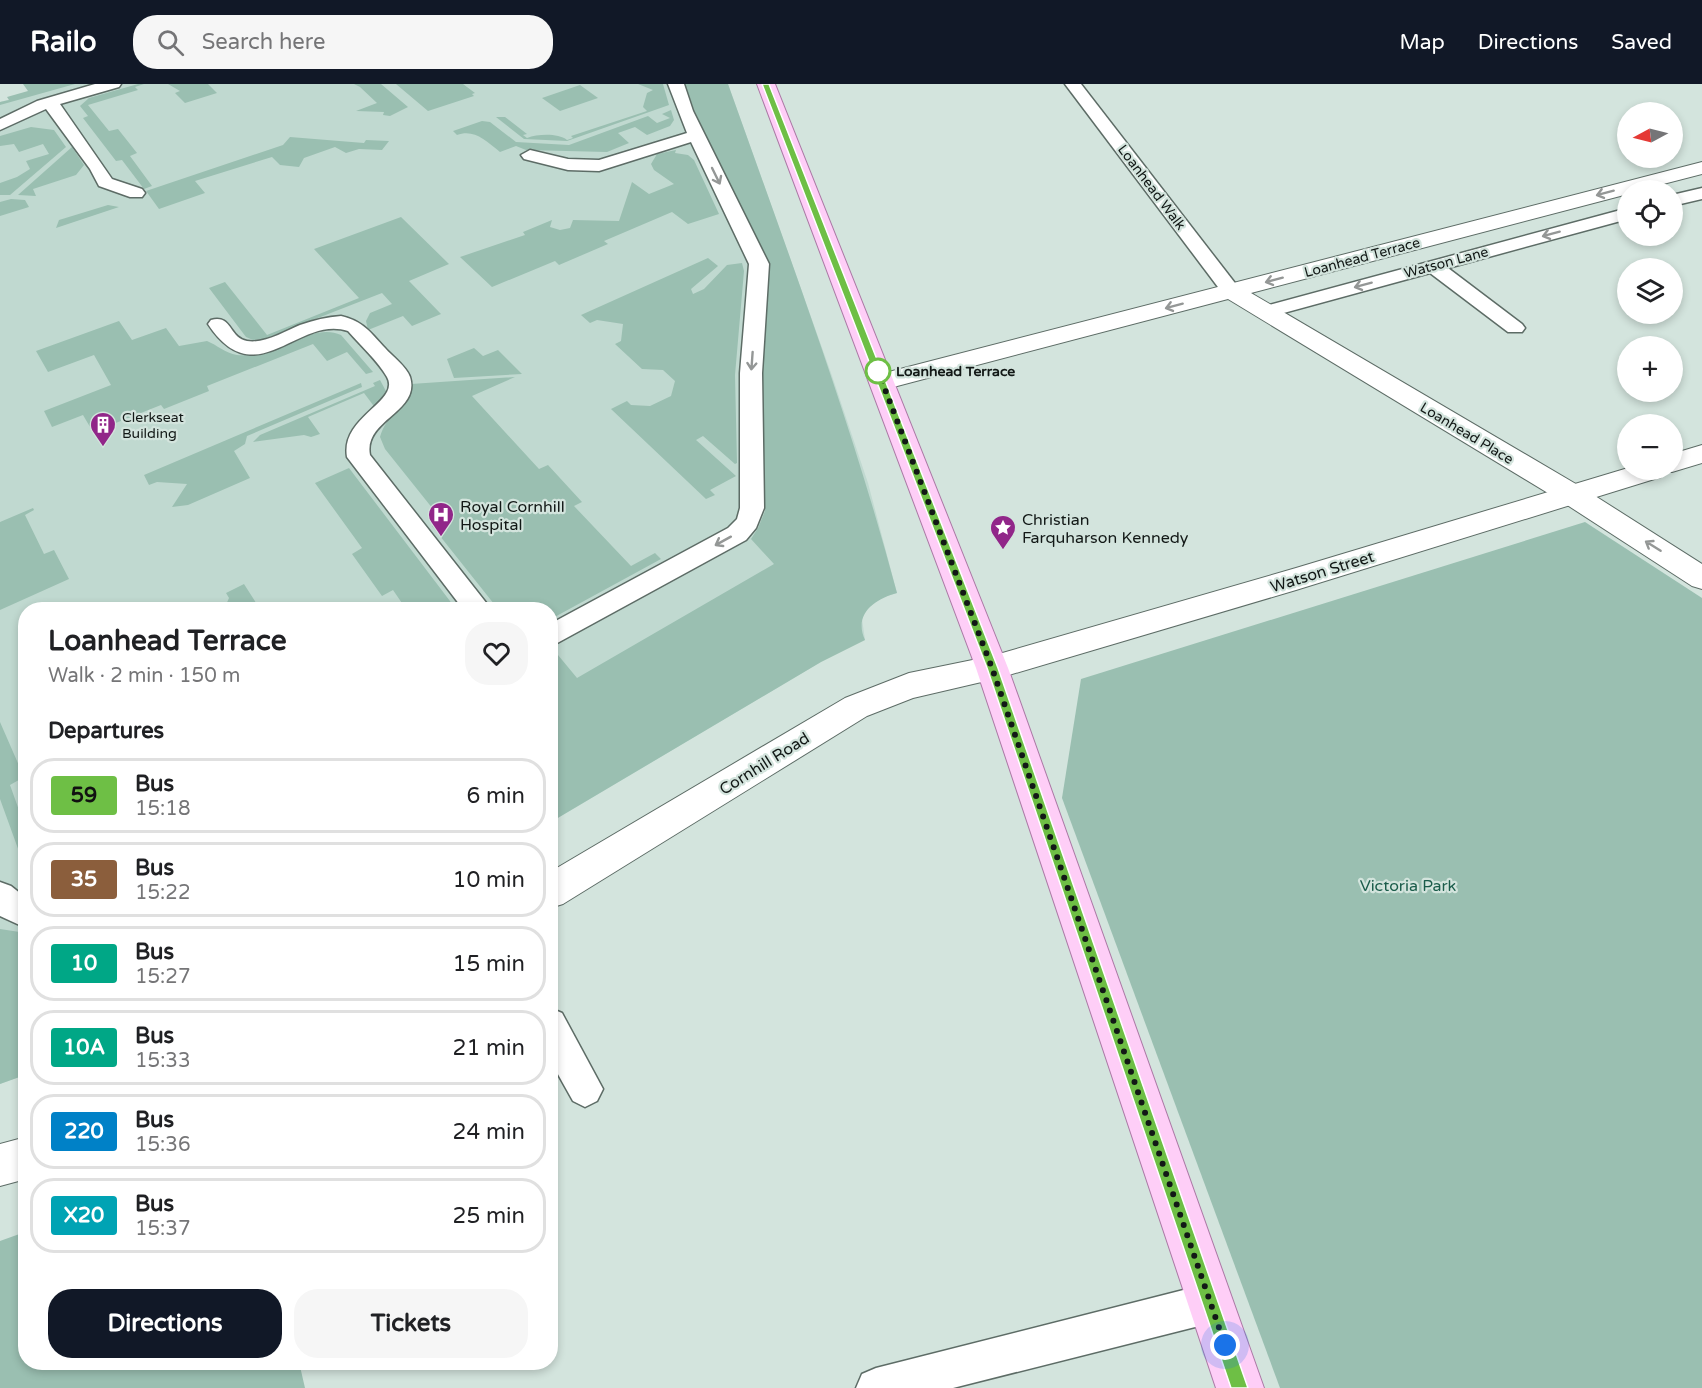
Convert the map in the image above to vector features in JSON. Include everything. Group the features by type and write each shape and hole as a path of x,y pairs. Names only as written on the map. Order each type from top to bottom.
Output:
{"main road":[{"path":"766,84 992,668 1240,1388"}],"street":[{"name":"Loanhead Terrace","path":"882,382 1702,168"},
{"name":"Loanhead Place","path":"1231,291 1571,494 1702,578"},
{"path":"1683,460 1702,454"},
{"name":"Watson Street","path":"992,668 1285,583 1618,480"},
{"name":"Cornhill Road","path":"558,887 856,707 909,686 992,668"},
{"path":"0,1165 18,1160"}],"lane":[{"path":"0,125 50,102 113,84"},
{"path":"558,633 737,534 749,523 753,513 751,373 759,264 697,136 676,84"},
{"name":"Loanhead Walk","path":"1074,84 1231,291"},
{"path":"50,102 99,169 105,182 136,193"},
{"path":"530,155 556,164 604,165 672,140 697,136"},
{"path":"1683,198 1702,193"},
{"name":"Watson Lane","path":"1265,312 1617,216"},
{"path":"1433,266 1515,328"},
{"path":"218,324 232,342 245,347 267,344 329,323 347,323 356,327 399,377 401,387 394,402 361,432 356,444 359,457 473,602"},
{"path":"0,896 11,907 18,910"},
{"path":"558,1040 585,1089"},
{"path":"876,1388 1211,1303"}],"shaded area":[{"name":"Royal Cornhill Hospital","path":"65,84 728,84 868,483 897,593 881,598 867,609 862,619 865,640 821,662 558,818 558,602 18,602 18,1078 0,1084 0,102"}],"green space":[{"path":"23,84 75,84 0,105 0,102 9,100 7,97 28,91"},
{"path":"144,84 135,87 138,90 88,105 109,131 118,129 137,153 130,156 152,186 144,189 122,160 116,161 83,118 88,116 80,106 89,98"},
{"path":"168,84 208,84 217,93 185,103 175,93 180,91"},
{"path":"354,84 381,84 408,107 390,116 383,115 384,112 356,111 377,103"},
{"path":"396,84 463,84 475,93 472,94 474,96 428,111"},
{"path":"638,84 663,84 669,105 567,141 524,139 496,117 505,117 527,134 523,135 527,138 548,135 567,140 573,138 571,136 647,111 643,107 647,93 653,90"},
{"path":"685,84 728,84 839,400 897,593 881,599 868,609 862,623 865,640 821,662 558,818 558,655 577,678 774,564 751,539 765,511 761,370 769,270 766,257 694,110"},
{"path":"580,85 598,98 560,111 542,98"},
{"path":"671,110 674,120 670,126 647,135 635,127 618,133 629,143 607,152 526,150 516,146 500,152 479,137 469,133 457,135 453,131 482,121 490,122 516,142 569,145 648,116 657,123 670,118 662,114"},
{"path":"31,127 54,130 66,147 10,195 0,195 0,183 30,169 26,161 49,154 43,144 19,152 14,144 0,146 0,136"},
{"path":"290,137 364,143 366,140 389,141 382,150 359,149 346,153 335,147 304,158 299,167 280,165 272,157 195,181 205,193 159,209 146,191 283,145"},
{"path":"72,147 84,165 76,175 33,189 36,196 18,195"},
{"path":"676,150 675,153 688,155 694,160 719,214 688,224 672,212 604,241 608,244 559,265 555,261 492,287 460,257 525,235 523,232 552,220 550,227 560,230 570,228 573,220 619,221 632,182 649,194 674,184 654,170 651,164 657,154"},
{"path":"11,199 25,200 29,207 0,216 0,202"},
{"path":"108,205 119,207 56,228 59,220"},
{"path":"401,217 449,264 409,281 441,314 412,326 403,316 368,330 366,321 370,313 392,304 382,293 264,339 253,340 246,337 209,288 225,282 267,335 359,298 314,249"},
{"path":"708,258 718,266 691,289 693,294 704,289 727,265 742,263 744,271 735,375 737,463 735,464 703,436 696,440 736,476 710,490 715,495 706,499 611,409 627,401 631,405 650,406 671,396 675,381 663,370 642,369 615,344 621,341 623,324 597,320 590,323 581,315"},
{"path":"119,321 132,340 166,328 179,346 207,341 237,355 263,352 304,336 330,332 341,335 373,372 366,374 347,352 327,361 313,344 207,386 209,391 164,409 161,405 93,432 83,415 52,427 44,411 111,385 94,355 48,372 36,351"},
{"path":"474,348 483,356 498,350 522,374 454,378 447,359"},
{"path":"515,377 472,396 539,469 548,465 582,502 574,506 631,566 655,553 661,559 558,615 558,602 492,602 432,526 437,514 385,449 380,437 411,384"},
{"path":"380,380 387,393 376,409 364,393 308,417 320,434 311,437 304,435 253,442 260,435 375,386 373,383"},
{"path":"361,383 362,387 247,436 245,444 234,451 250,478 188,505 172,507 187,484 157,482 149,485 144,475"},
{"path":"349,468 451,602 401,602 393,590 382,596 352,554 362,548 315,483"},
{"path":"33,508 34,510 25,515 44,554 54,550 69,579 0,610 0,522"},
{"name":"Victoria Park","path":"1585,522 1702,598 1702,1388 1280,1388 1062,798 1081,679"},
{"path":"244,584 256,602 227,602 229,598 226,593"},
{"path":"0,722 18,763 18,780 10,785 18,807 18,849 0,799"},
{"path":"0,929 18,932 18,1078 0,1084"},
{"path":"18,1235 18,1370 301,1370 305,1388 0,1388 0,1241"}],"bus line":[{"name":"59","path":"766,84 992,668 1240,1388"}],"place":[{"name":"Loanhead Terrace","path":"878,371"},
{"name":"Clerkseat Building","path":"103,448"},
{"name":"Royal Cornhill Hospital","path":"441,538"},
{"name":"Christian Farquharson Kennedy","path":"1003,551"}],"route":[{"path":"878,371 992,668 1225,1345"}]}
